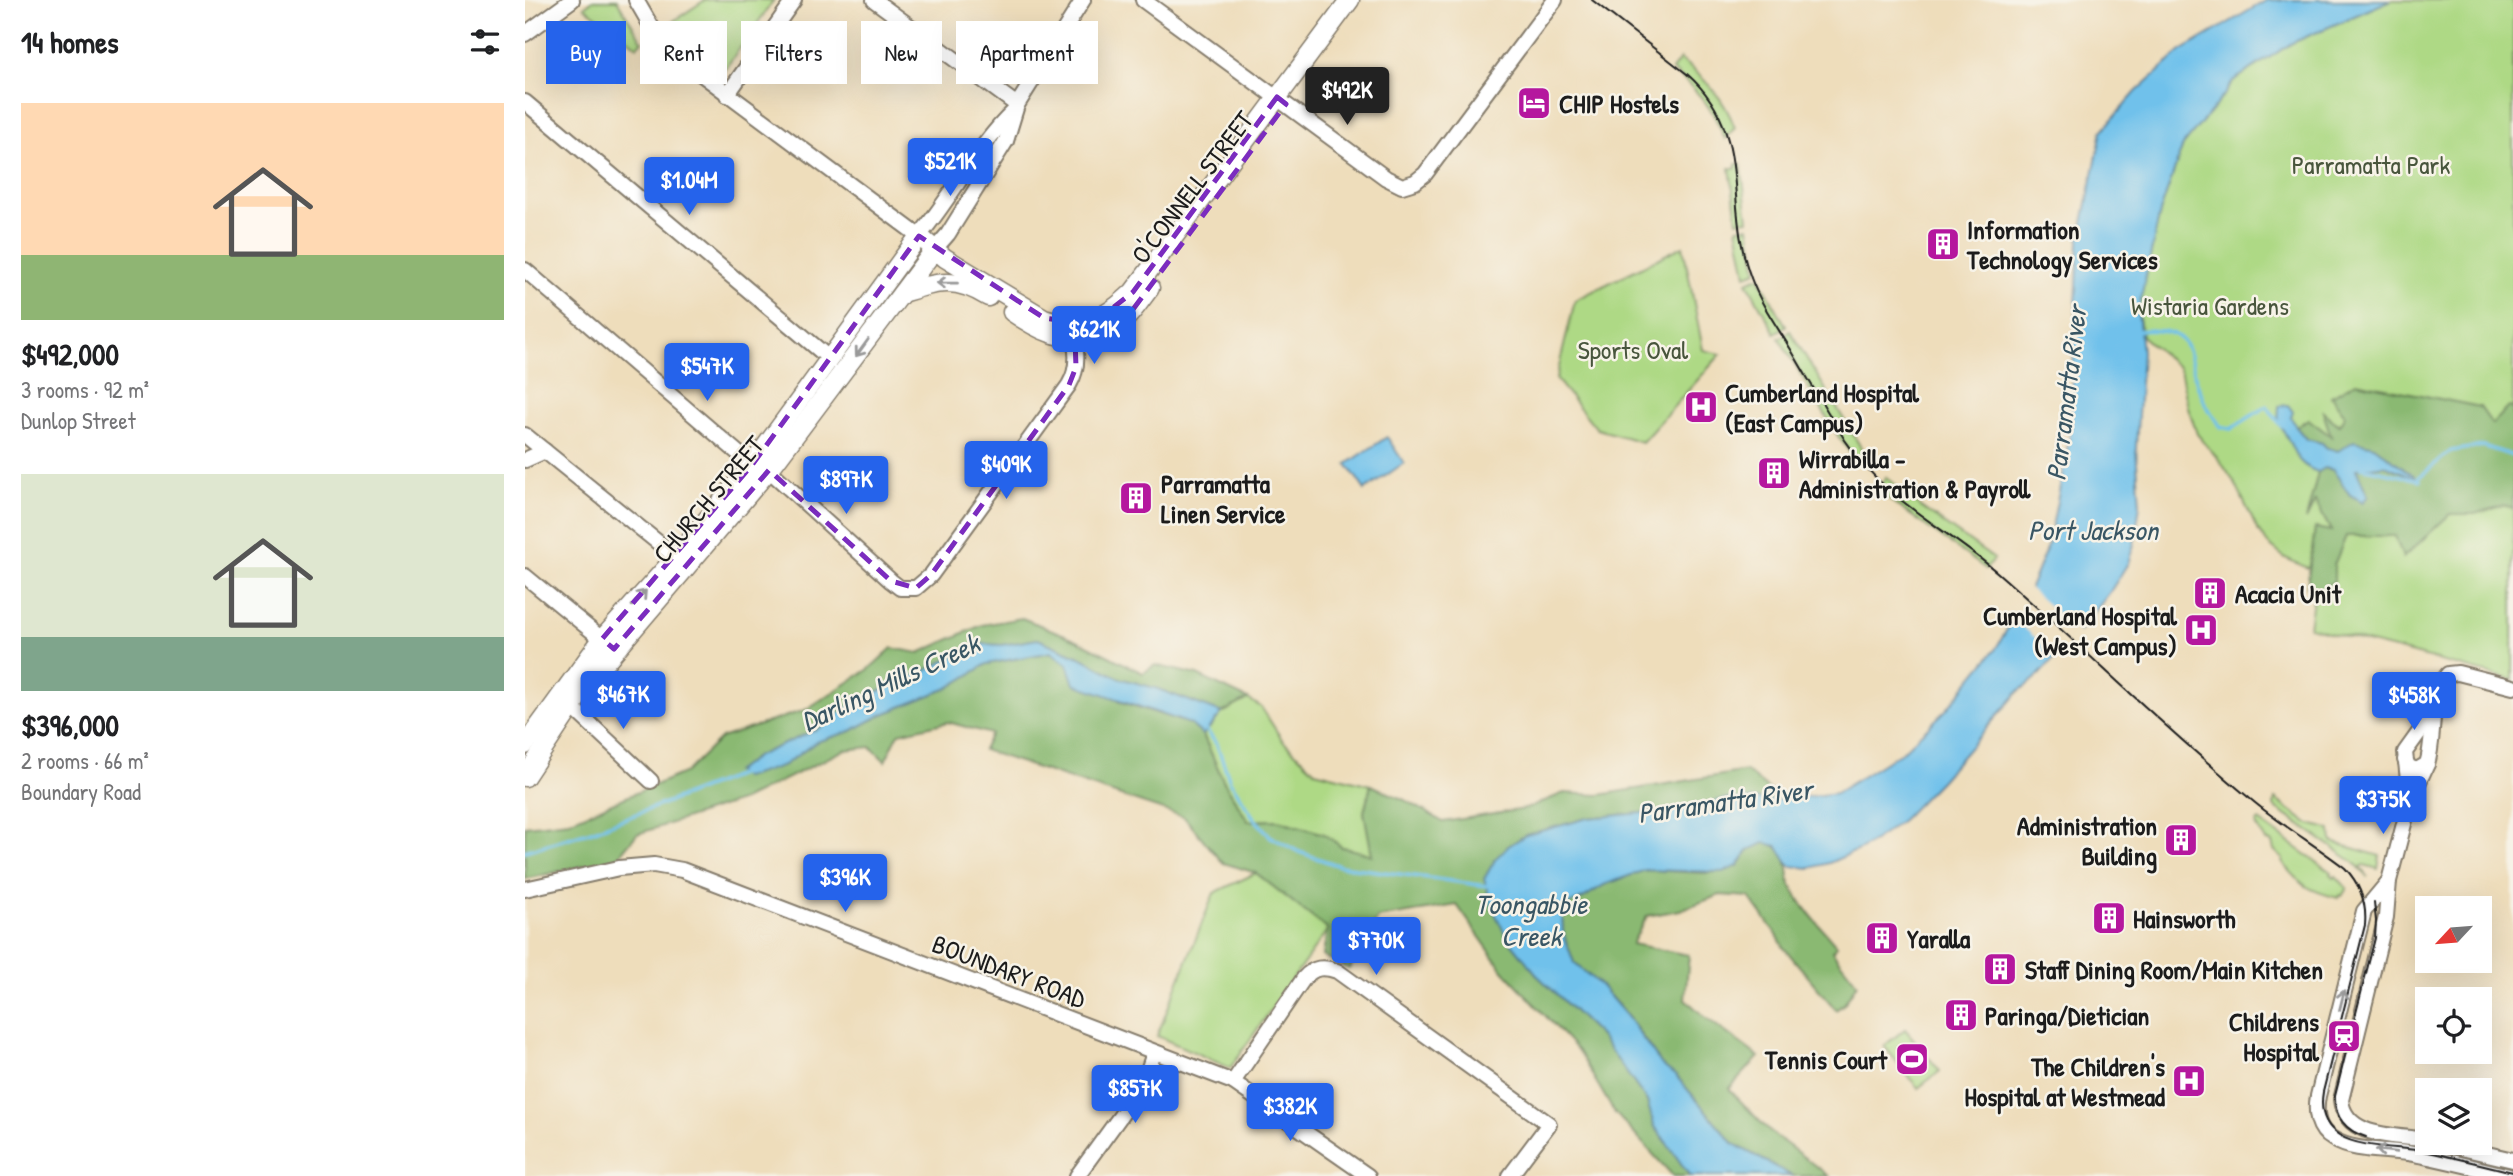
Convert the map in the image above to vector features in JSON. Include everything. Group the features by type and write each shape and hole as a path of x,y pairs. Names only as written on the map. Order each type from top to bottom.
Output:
{"main road":[{"name":"O'CONNELL STREET","path":"1282,101 1350,0"},
{"name":"O'CONNELL STREET","path":"1073,331 1116,309 1133,292 1364,0"},
{"path":"919,236 1033,312 1073,331"},
{"name":"CHURCH STREET","path":"760,467 831,359 919,236"},
{"name":"CHURCH STREET","path":"525,745 760,467 935,249"},
{"path":"902,293 937,282 959,283 977,290 1034,327 1051,334 1073,331"},
{"name":"CHURCH STREET","path":"525,777 608,644"}],"street":[{"path":"525,34 572,0"},
{"path":"636,0 659,38 677,56 919,236"},
{"path":"727,95 794,0"},
{"path":"874,0 1016,108"},
{"name":"CHURCH STREET","path":"919,236 994,130 1016,108 1083,0"},
{"path":"1143,0 1386,178 1402,186 1410,185 1425,174 1555,0"},
{"path":"525,102 831,359"},
{"name":"CHURCH STREET","path":"935,249 1006,141 1016,108"},
{"path":"525,270 900,588 915,588 931,575 1069,385 1076,367 1073,331"},
{"path":"525,435 681,562"},
{"path":"525,460 545,452"},
{"path":"525,576 608,644"},
{"path":"2415,1138 2361,1129 2345,1115 2341,1100 2386,917 2389,881 2410,801 2428,760 2434,711 2442,682 2448,674 2458,673 2513,687"},
{"path":"571,706 652,781"},
{"path":"2410,801 2406,754 2434,711"},
{"path":"2406,754 2415,745 2423,746 2428,760"},
{"path":"2406,754 2409,767 2417,770 2428,760"},
{"name":"BOUNDARY ROAD","path":"525,889 619,868 654,865 682,870 1233,1082 1368,1176"},
{"path":"2389,881 2364,911 2320,1086 2316,1114 2328,1136 2341,1144 2411,1154 2509,1176"},
{"path":"1233,1082 1304,978 1319,967 1337,971 1549,1124 1510,1176"},
{"path":"1077,1176 1143,1085 1154,1053"},
{"path":"2492,1155 2513,1160"}],"highlighted area":[{"path":"1277,97 1286,104 1128,316 1112,329 1075,339 1076,367 1069,385 931,575 916,588 891,581 769,470 614,649 602,639 752,465 919,236 1044,318 1081,323 1101,317 1133,292"}],"green space":[{"path":"593,0 617,0 640,38 640,43 637,46 626,38 626,21 603,21 584,7"},
{"path":"705,0 774,0 759,21 741,21 741,46 727,66 727,21 674,21"},
{"name":"Parramatta Park","path":"2391,0 2513,0 2513,680 2309,627 2317,572 2285,558 2268,544 2257,529 2236,485 2197,434 2180,369 2142,336 2138,311 2160,212 2183,145 2233,81 2292,43"},
{"path":"1680,59 1705,81 1731,117 1735,128 1725,139 1704,100 1672,70"},
{"path":"1736,164 1741,164 1748,220 1737,221 1730,168 1736,168"},
{"path":"1749,227 1757,271 1746,275 1737,228"},
{"name":"Sports Oval","path":"1683,246 1703,350 1721,354 1642,442 1597,429 1556,379 1575,300"},
{"path":"1759,277 1786,326 1775,333 1747,282"},
{"path":"1790,331 1865,454 1856,461 1779,338"},
{"path":"2356,382 2480,407 2492,424 2509,407 2513,408 2513,508 2504,505 2475,514 2450,514 2403,558 2395,536 2346,536 2334,565 2334,581 2320,590 2307,586 2315,528 2331,531 2315,501 2306,520 2318,472 2325,468 2334,470 2350,495 2368,496 2356,469 2385,465 2417,478 2374,446 2338,451 2306,439 2296,427 2308,419 2331,436 2323,412 2339,425 2345,415 2331,396"},
{"path":"1886,477 1915,503 1994,559 1986,569 1891,501 1879,488"},
{"path":"1022,618 1075,639 1143,673 1155,665 1197,675 1248,699 1222,713 1155,688 1119,678 1038,639 1002,645 978,644 856,701 818,729 757,756 735,772 784,765 816,742 851,731 883,714 948,688 987,664 1051,652 1122,702 1190,724 1203,735 1224,782 1248,821 1277,820 1324,834 1342,847 1372,855 1364,812 1371,785 1409,802 1443,822 1525,809 1564,793 1599,795 1746,771 1782,800 1725,799 1675,810 1588,818 1526,835 1507,847 1506,936 1539,977 1600,1036 1647,1101 1654,1125 1690,1176 1673,1176 1614,1112 1578,1051 1503,970 1457,905 1378,918 1349,969 1323,956 1327,929 1256,873 1223,863 1184,817 983,750 991,734 948,722 899,733 885,761 871,747 844,750 743,800 637,834 616,859 525,879 525,826 569,821 686,772 721,738 805,710 869,669 892,648 919,653 982,625"},
{"path":"1248,699 1261,707 1283,741 1315,771 1371,785 1364,812 1373,855 1342,847 1324,834 1278,820 1248,821 1224,782 1203,735 1222,713"},
{"path":"2275,799 2307,823 2331,830 2332,842 2380,856 2378,869 2364,865 2361,867 2368,877 2355,863 2274,807"},
{"path":"2259,821 2331,872 2334,878 2336,876 2347,888 2342,896 2339,895 2338,898 2319,892 2301,882 2282,862 2283,859 2274,850 2272,843 2266,841 2256,825"},
{"path":"1764,842 1776,846 1783,854 1797,897 1837,946 1832,951 1857,983 1844,1004 1836,1010 1784,948 1749,897 1720,895 1680,910 1647,916 1632,944 1689,955 1685,999 1759,1057 1729,1089 1769,1131 1829,1176 1792,1176 1734,1144 1677,1077 1662,1065 1627,1015 1600,985 1574,963 1563,932 1562,913 1569,904 1604,885 1645,870 1709,873 1738,866 1748,851"},
{"path":"1256,873 1328,929 1230,1068 1157,1036 1214,893"},
{"name":"Tennis Court","path":"1905,1029 1940,1071 1918,1088 1884,1046"}],"water":[{"name":"Port Jackson","path":"2267,0 2391,0 2292,43 2233,81 2183,145 2160,212 2138,311 2142,352 2136,448 2140,505 2128,563 2110,592 2078,633 2035,679 2019,691 1941,780 1903,819 1863,848 1810,868 1790,866 1777,846 1764,843 1748,851 1738,866 1723,872 1645,870 1604,885 1569,904 1562,913 1563,932 1574,963 1600,985 1626,1015 1662,1065 1677,1077 1734,1144 1792,1176 1690,1176 1654,1125 1647,1101 1600,1036 1539,977 1506,936 1492,907 1484,879 1496,858 1526,835 1588,818 1675,810 1725,799 1782,800 1836,793 1903,751 1946,710 1995,650 2027,595 2049,542 2070,435 2079,242 2102,131 2136,92 2181,51"},
{"path":"2288,405 2293,412 2291,417 2296,427 2306,439 2338,451 2354,441 2374,446 2420,480 2385,465 2356,469 2368,496 2363,502 2350,495 2333,470 2325,468 2318,472 2298,458 2278,423 2279,406"},
{"path":"1387,437 1404,463 1365,490 1347,464"},
{"path":"1038,639 1119,678 1155,688 1222,713 1203,735 1190,724 1074,684 1067,664 1051,652 987,664 948,688 883,714 851,731 816,742 784,765 745,778 735,772 757,756 818,729 856,701 978,644 1002,645"}],"pier":[{"path":"2027,586 2082,635 2059,659 2011,616"}],"waterway":[{"path":"2136,331 2157,330 2171,333 2180,339 2190,357 2203,399 2221,427 2231,429 2267,406 2281,426"},
{"path":"2361,467 2420,480 2418,478 2451,451 2483,446 2513,456"},
{"name":"Darling Mills Creek","path":"1205,728 1217,745 1230,781 1254,818 1271,837 1299,852 1340,866 1487,886"},
{"name":"Darling Mills Creek","path":"525,851 592,831 744,773"}],"tram line":[{"path":"1592,0 1687,74 1708,97 1721,120 1729,145 1743,251 1751,278 1769,314 1861,462 1898,497 1998,573 2221,774 2265,811 2345,868 2355,880 2364,901 2365,925 2323,1092 2323,1110 2330,1126 2339,1135 2357,1142 2423,1151 2513,1172"},
{"path":"2366,1137 2347,1127 2339,1117 2335,1096 2375,938 2374,902"}],"place":[{"name":"CHIP Hostels","path":"1534,103"},
{"name":"Information Technology Services","path":"1943,244"},
{"name":"Cumberland Hospital (East Campus)","path":"1701,407"},
{"name":"Wirrabilla - Administration & Payroll","path":"1774,473"},
{"name":"Parramatta Linen Service","path":"1136,498"},
{"name":"Acacia Unit","path":"2210,593"},
{"name":"Cumberland Hospital (West Campus)","path":"2201,630"},
{"name":"Administration Building","path":"2181,840"},
{"name":"Hainsworth","path":"2109,918"},
{"name":"Yaralla","path":"1882,938"},
{"name":"Staff Dining Room/Main Kitchen","path":"2000,969"},
{"name":"Paringa/Dietician","path":"1961,1015"},
{"name":"Childrens Hospital","path":"2344,1036"},
{"name":"Tennis Court","path":"1912,1059"},
{"name":"The Children's Hospital at Westmead","path":"2189,1081"}],"park label":[{"name":"Wistaria Gardens","path":"2210,305"}],"water label":[{"name":"Parramatta River","path":"2066,393"},
{"name":"Parramatta River","path":"1725,801"},
{"name":"Toongabbie Creek","path":"1531,920"}]}
